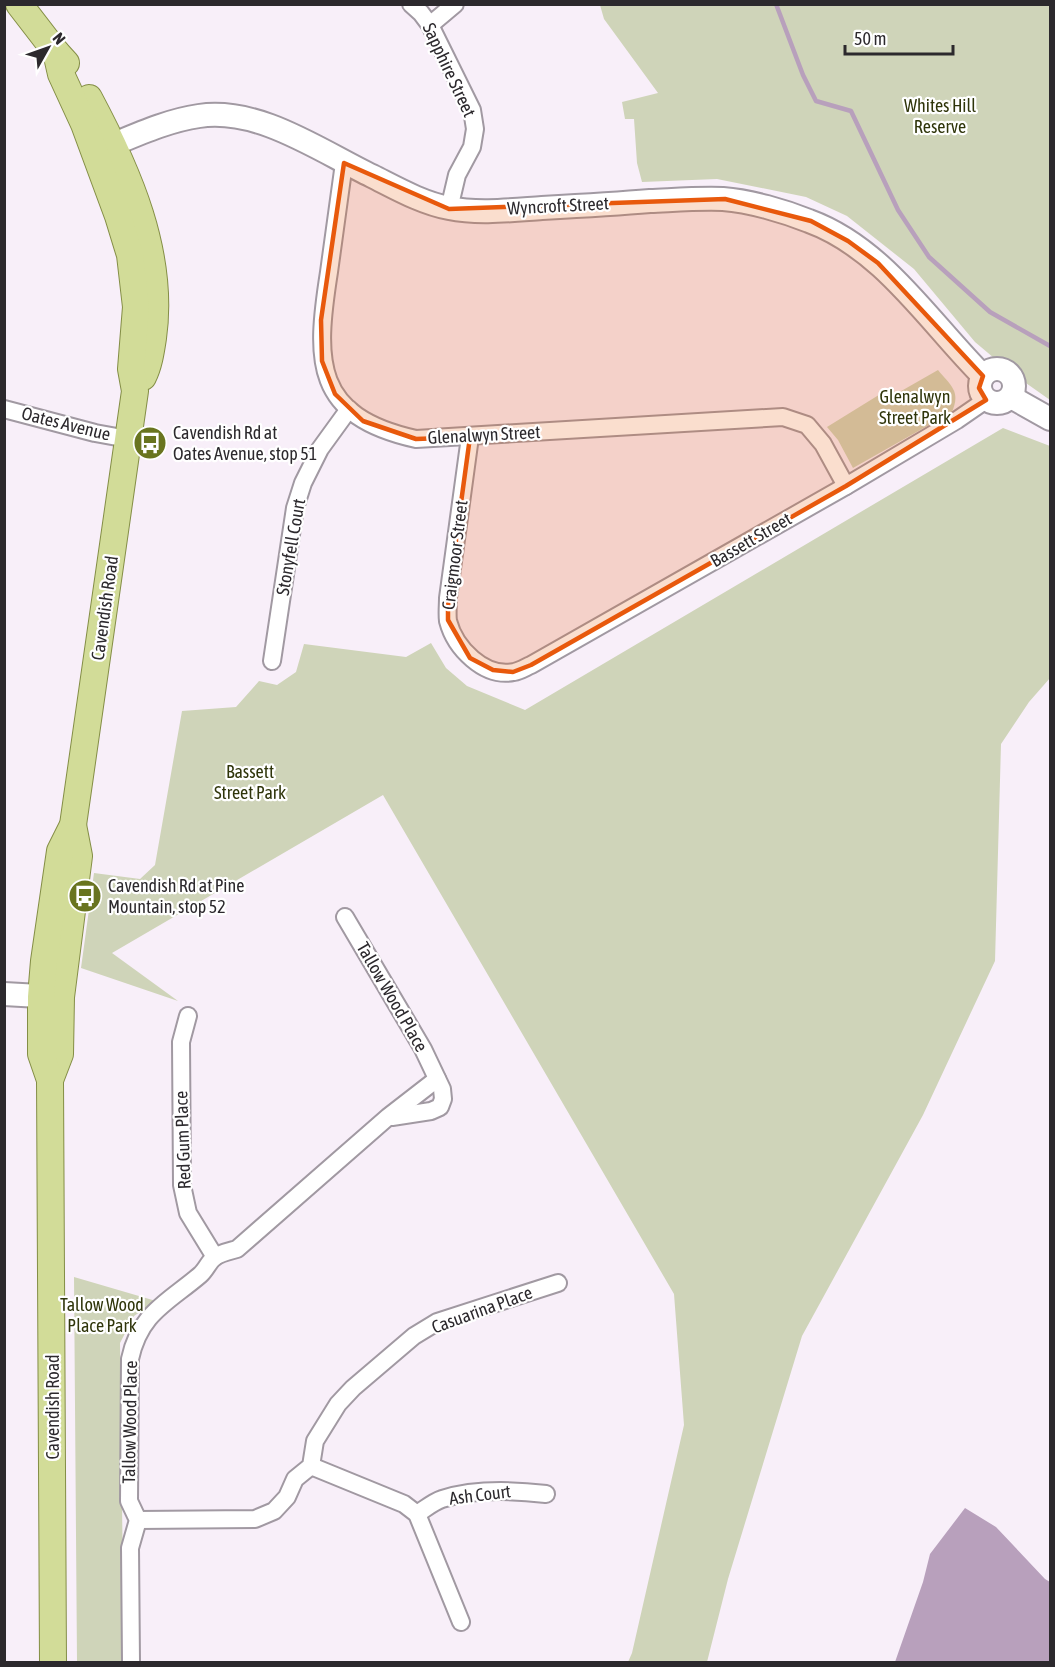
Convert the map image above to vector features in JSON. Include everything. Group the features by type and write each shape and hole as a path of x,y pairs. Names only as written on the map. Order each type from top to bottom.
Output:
{"main road":[{"name":"Cavendish Road","path":"19,4 56,52 72,68 79,80 104,148 142,221 154,274 155,310 147,369 135,391 73,825 78,856 41,1054 50,1080 53,1662"}],"street":[{"name":"Sapphire Street","path":"411,4 422,13 430,25 472,110 475,129 472,147 458,175 449,208"},
{"path":"430,25 455,4"},
{"name":"Wyncroft Street","path":"104,148 148,130 187,118 223,115 263,123 425,201 449,208 517,209 682,199 725,199 771,209 811,221 848,241 878,263 983,376"},
{"name":"Glenalwyn Street","path":"344,163 321,320 322,361 335,394 363,421 397,435 416,439 783,417 807,425 823,444 846,486"},
{"path":"994,369 1007,372 1014,384 1011,397 999,404 986,400 980,388 983,376 994,369"},
{"path":"1011,397 1050,419"},
{"name":"Bassett Street","path":"513,672 531,665 846,486 957,420 986,400"},
{"name":"Oates Avenue","path":"4,409 95,433 128,439"},
{"name":"Stonyfell Court","path":"272,661 295,508 303,483 320,449 348,409"},
{"name":"Craigmoor Street","path":"470,437 448,598 448,620 456,639 470,658 494,670 513,672"},
{"name":"Tallow Wood Place","path":"138,1520 129,1501 130,1359 134,1339 148,1319 167,1300 203,1274 214,1257 237,1249 388,1117 431,1111 440,1107 443,1099 442,1089 423,1049 345,917"},
{"path":"4,994 51,997"},
{"name":"Red Gum Place","path":"188,1016 181,1042 182,1185 188,1213 214,1257"},
{"name":"Casuarina Place","path":"138,1520 255,1519 274,1511 287,1497 295,1479 311,1466 315,1441 338,1404 352,1388 414,1336 437,1322 558,1283"},
{"path":"311,1466 404,1504 417,1514 461,1622"},
{"name":"Ash Court","path":"417,1514 441,1500 479,1493 514,1490 546,1494"},
{"path":"131,1662 130,1548 138,1520"}],"highlighted area":[{"path":"344,163 449,209 725,199 811,221 848,241 878,263 983,376 979,388 986,400 846,486 531,665 513,672 493,670 470,658 448,620 448,598 470,437 416,439 363,421 335,394 322,361 321,320"}],"green space":[{"name":"Whites Hill Reserve","path":"600,5 1050,5 1050,400 1013,374 975,342 914,269 847,216 806,197 717,179 642,182 637,163 634,119 625,119 622,102 658,93 604,19"},
{"name":"Glenalwyn Street Park","path":"938,370 951,385 955,394 955,405 952,412 853,468 838,440 827,427 882,393 896,394"},
{"name":"Bassett Street Park","path":"1003,428 1050,446 1050,678 1029,702 1001,744 995,961 923,1115 802,1336 728,1579 707,1662 628,1662 632,1653 684,1425 674,1294 383,795 112,953 178,1001 81,968 94,873 140,879 155,865 182,711 236,707 259,681 277,685 296,672 304,644 406,657 431,643 446,668 467,686 525,710"},
{"name":"Tallow Wood Place Park","path":"74,1277 156,1301 134,1316 120,1343 124,1662 77,1662"}],"shaded area":[{"path":"965,1508 996,1527 1050,1582 1050,1662 895,1662 923,1582 930,1554"}],"waterway":[{"path":"776,4 803,75 816,101 851,111 898,210 929,257 990,312 1050,346"}],"place":[{"name":"Cavendish Rd at Oates Avenue, stop 51","path":"150,443"},
{"name":"Cavendish Rd at Pine Mountain, stop 52","path":"85,896"}]}
